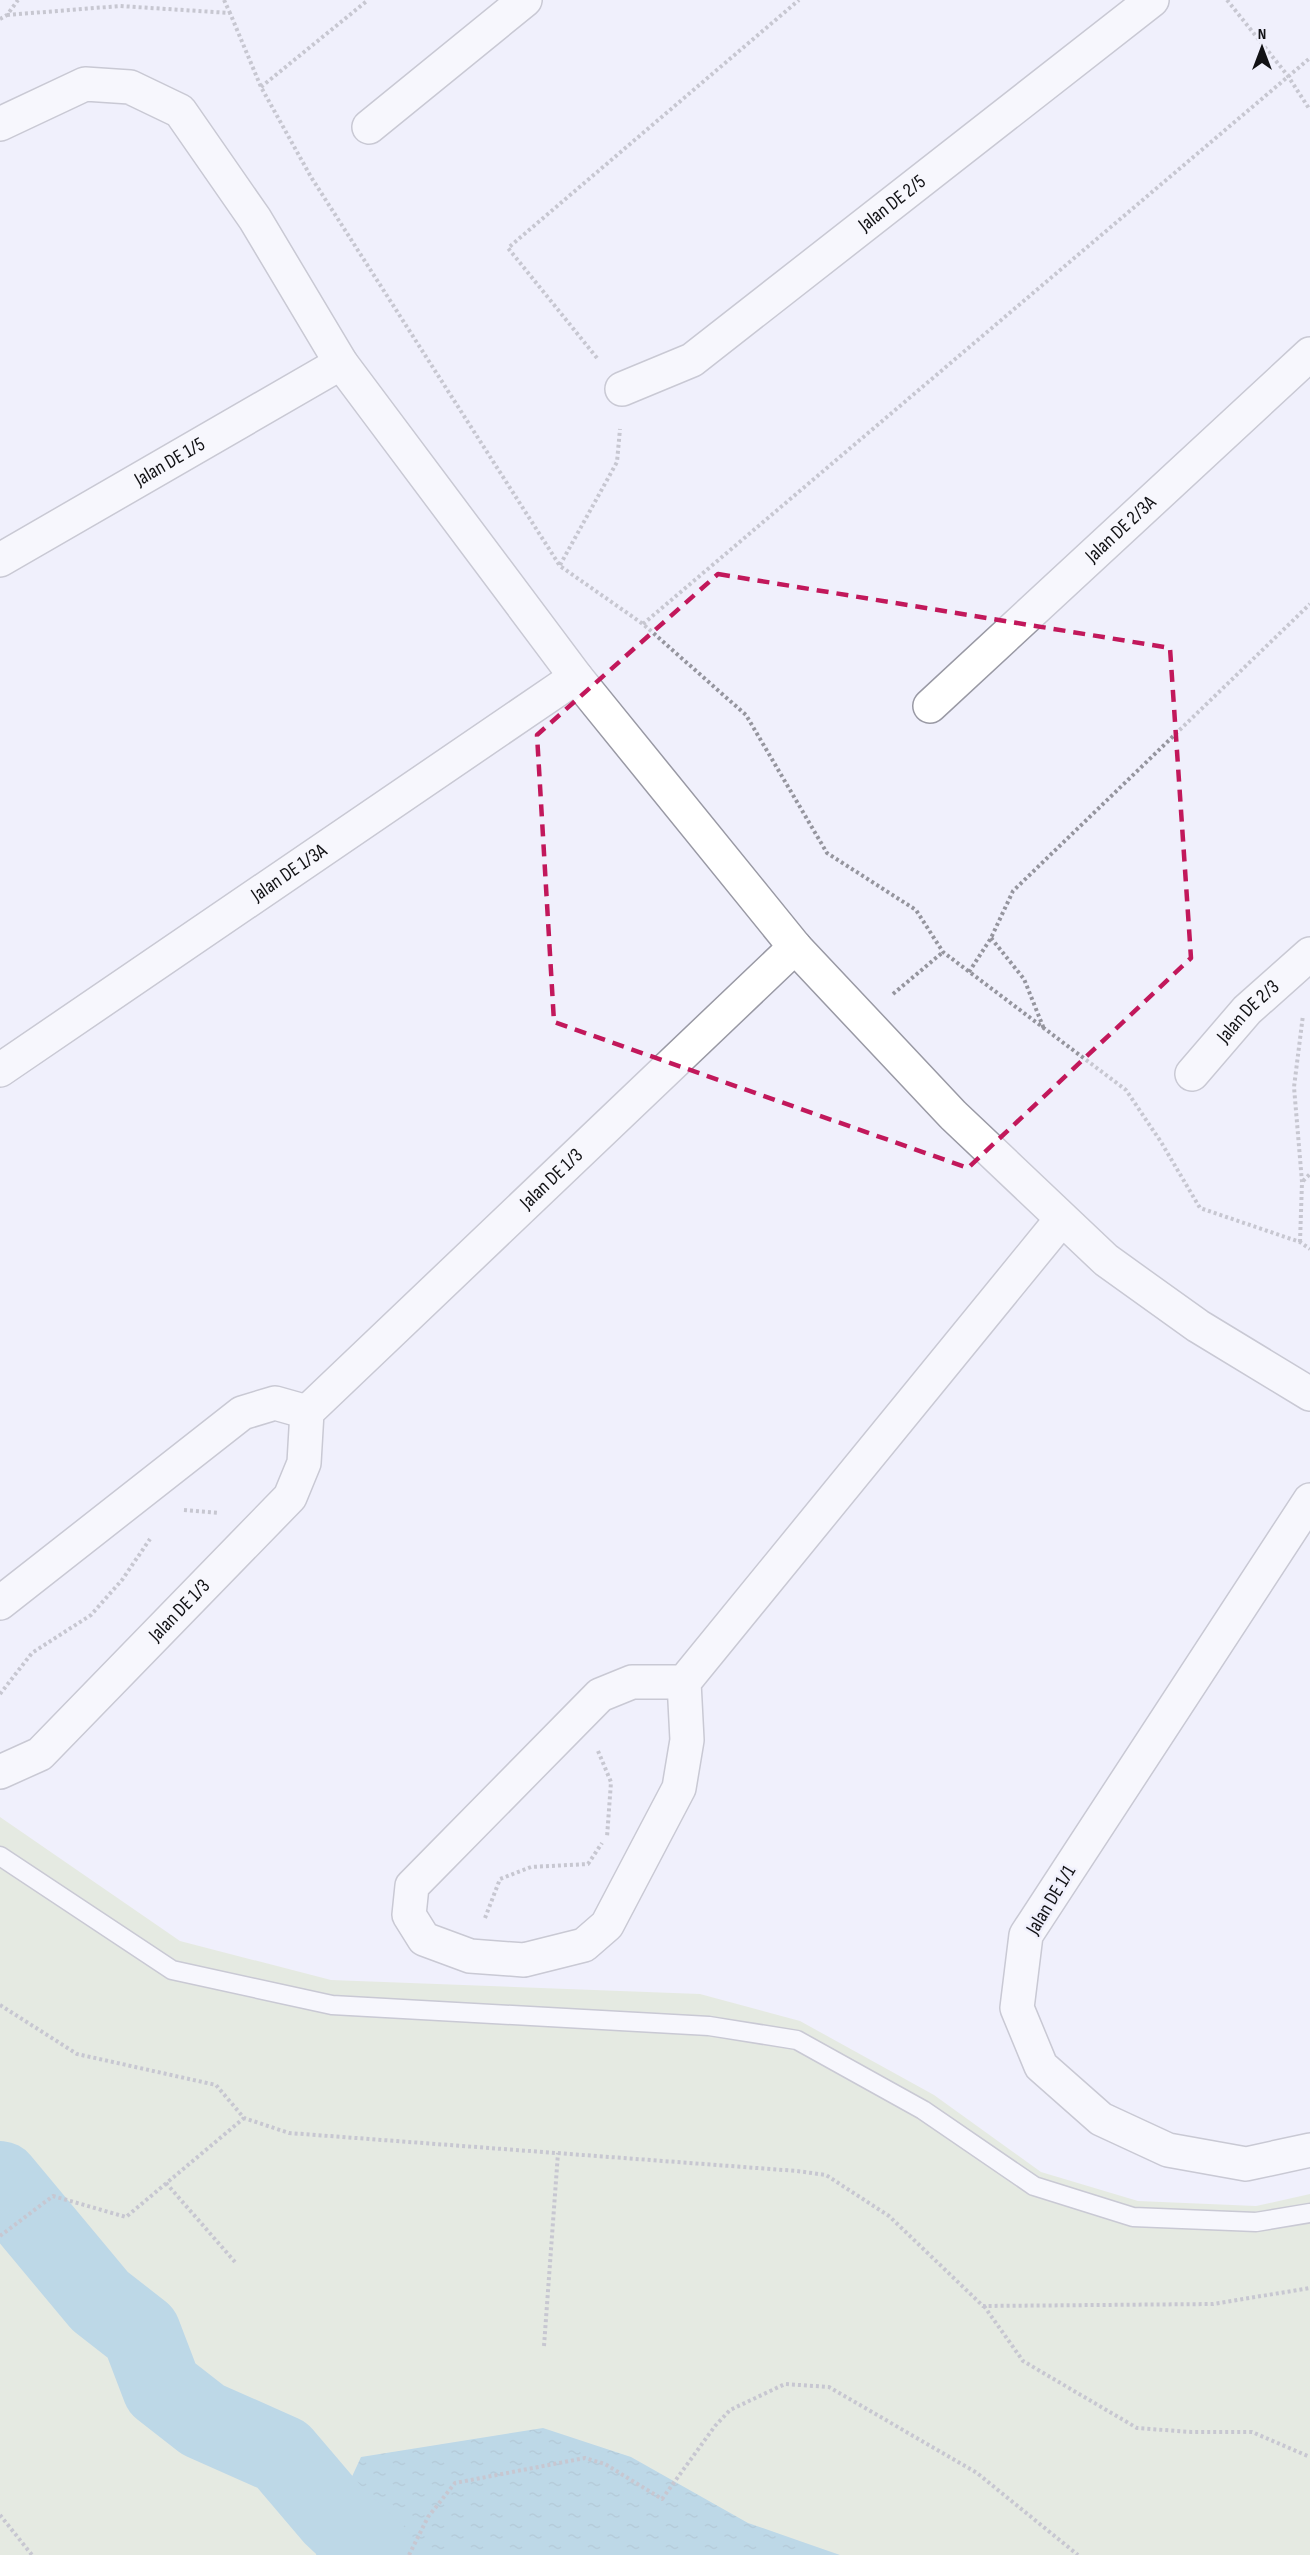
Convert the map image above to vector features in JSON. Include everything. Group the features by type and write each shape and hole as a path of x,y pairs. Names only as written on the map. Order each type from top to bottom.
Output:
{"street":[{"path":"369,127 525,0"},
{"name":"Jalan DE 2/5","path":"622,389 692,360 1152,0"},
{"path":"0,124 85,84 130,87 180,111 255,219 341,363 576,677 795,946 953,1115 1061,1220 1106,1260 1198,1326 1310,1394"},
{"name":"Jalan DE 2/3A","path":"930,706 1310,354"},
{"name":"Jalan DE 1/5","path":"0,560 341,363"},
{"name":"Jalan DE 1/3A","path":"0,1070 576,677"},
{"name":"Jalan DE 1/3","path":"0,1772 40,1754 290,1497 304,1463 307,1412 795,946"},
{"name":"Jalan DE 2/3","path":"1192,1074 1247,1010 1310,954"},
{"path":"684,1682 632,1682 600,1695 412,1886 409,1915 424,1939 470,1956 524,1960 584,1945 607,1925 679,1788 687,1740 684,1682 1061,1220"},
{"path":"0,1603 242,1413 275,1403 307,1412"},
{"name":"Jalan DE 1/1","path":"1310,1500 1026,1935 1017,2007 1041,2066 1101,2119 1168,2150 1246,2164 1310,2150"}],"lane":[{"path":"0,1856 172,1971 332,2005 709,2026 797,2040 923,2110 1034,2186 1133,2217 1256,2222 1310,2213"}],"path":[{"path":"0,20 8,15 18,0"},
{"path":"224,0 261,87 311,177 560,566 643,624 746,715 826,853 916,909 942,952 1126,1090 1161,1142 1200,1209 1300,1242 1310,1249"},
{"path":"261,87 368,0"},
{"path":"560,566 617,462 622,389 508,248 799,0"},
{"path":"1227,0 1287,76 1310,110"},
{"path":"8,15 120,6 230,13"},
{"path":"643,624 1310,58"},
{"path":"969,972 991,938 1012,891 1310,604"},
{"path":"991,938 1024,979 1045,1031"},
{"path":"864,1018 942,952"},
{"path":"1300,1242 1302,1182 1294,1087 1303,1010"},
{"path":"1302,1182 1310,1174"},
{"path":"179,1510 269,1518"},
{"path":"0,1694 32,1653 91,1615 122,1580 157,1532"},
{"path":"470,1956 500,1879 531,1868 588,1864 607,1836 611,1782 581,1715"},
{"path":"0,2005 77,2054 216,2085 244,2118 289,2133 826,2175 889,2216 983,2306 1023,2361 1137,2428 1191,2432 1252,2432 1310,2457"},
{"path":"0,2236 53,2196 126,2217 244,2118"},
{"path":"544,2346 558,2153"},
{"path":"166,2183 235,2262"},
{"path":"983,2306 1213,2304 1310,2288"},
{"path":"409,2555 428,2517 454,2483 585,2458 605,2464 662,2499 715,2426 730,2410 785,2384 830,2387 977,2473 1078,2555"},
{"path":"0,2515 32,2555"}],"highlighted area":[{"path":"718,574 1170,648 1191,958 968,1168 554,1022 537,735"}],"green space":[{"path":"0,1817 180,1941 331,1980 700,1994 800,2021 934,2095 1041,2172 1138,2201 1256,2206 1310,2194 1310,2555 0,2555"}],"water":[{"path":"543,2428 631,2457 748,2523 840,2555 316,2555 361,2457"}],"waterway":[{"path":"0,2181 100,2301 141,2333 162,2388 203,2420 282,2455 334,2516 376,2555"}]}
